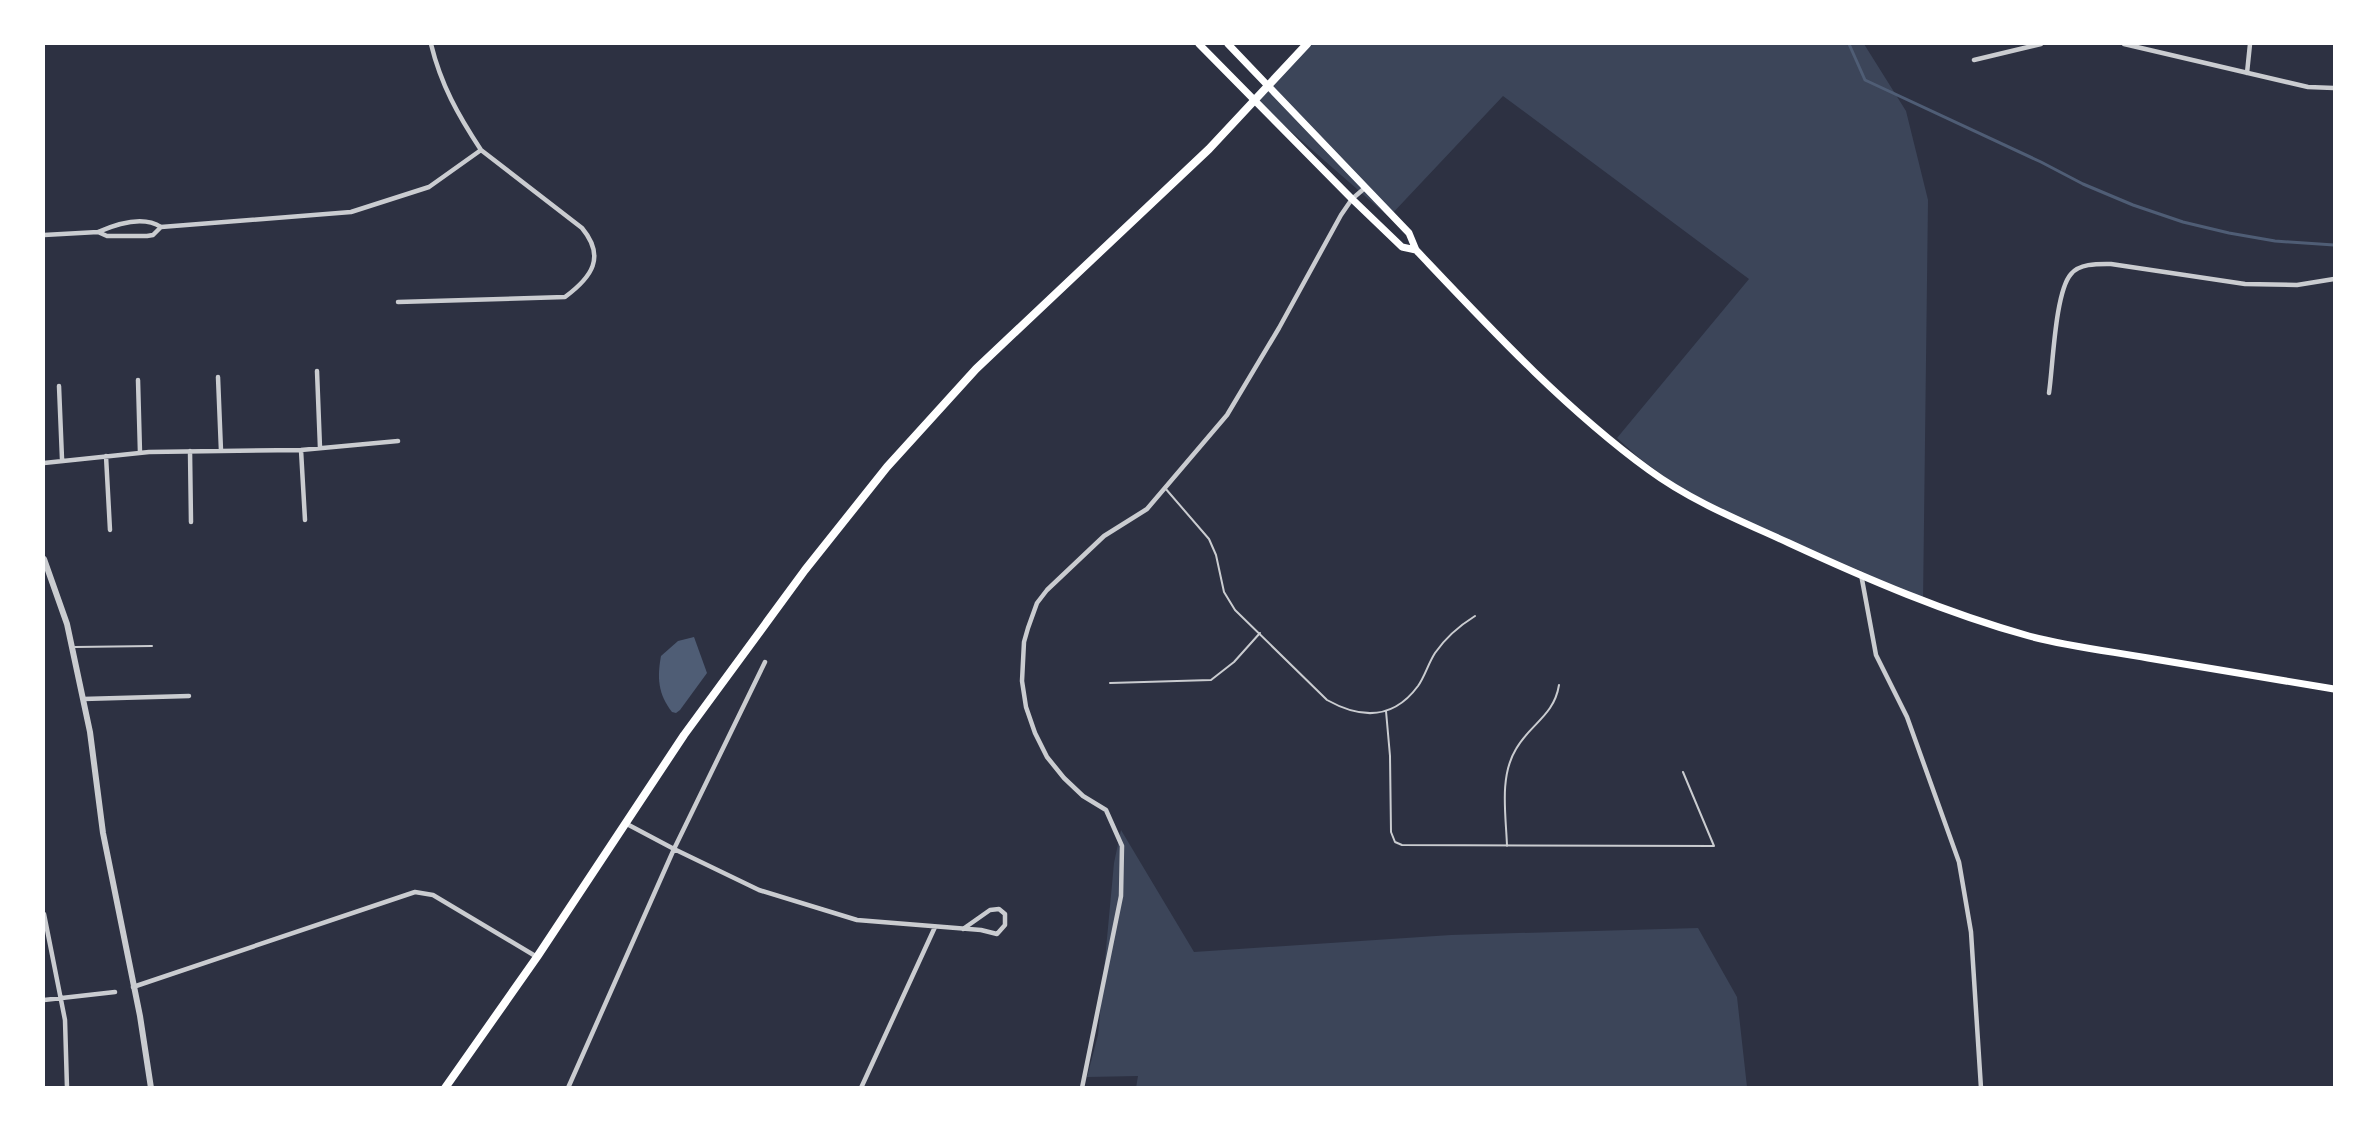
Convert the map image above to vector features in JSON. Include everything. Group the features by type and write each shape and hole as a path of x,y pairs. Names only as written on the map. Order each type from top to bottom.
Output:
{"main road":[{"path":"1199,44 1402,247 1416,250"},
{"path":"1228,44 1269,84 1409,233 1416,250 1545,381 1586,420 1650,471 1684,492 1720,511 1934,606 2029,636 2218,671 2334,689"},
{"path":"445,1088 537,957 684,735 805,570 911,438 976,369 1209,149 1307,44"}],"street":[{"path":"398,302 565,297 580,286 592,272 595,255 591,239 582,228 481,150 455,110 437,69 431,44"},
{"path":"1974,60 2042,44"},
{"path":"2124,44 2143,45 2308,87 2334,88"},
{"path":"2247,73 2250,44"},
{"path":"44,235 98,232 115,224 154,222 161,226 351,212 429,187 481,150"},
{"path":"1082,1088 1121,896 1122,846 1106,810 1083,796 1064,778 1047,756 1035,733 1023,694 1024,642 1037,603 1047,590 1104,536 1147,509 1227,415 1352,199 1366,187"},
{"path":"98,232 107,236 147,236 153,235 161,226"},
{"path":"2049,393 2062,292 2072,273 2090,264 2111,264 2245,284 2297,285 2334,279"},
{"path":"317,371 320,448"},
{"path":"218,377 222,451"},
{"path":"138,380 140,453"},
{"path":"59,386 62,459"},
{"path":"44,463 62,459 140,453 301,450 398,441"},
{"path":"301,450 305,520"},
{"path":"190,451 192,522"},
{"path":"106,456 110,530"},
{"path":"44,559 67,624 90,732 103,833 150,1069 151,1088"},
{"path":"1861,574 1876,655 1907,717 1959,862 1971,932 1981,1088"},
{"path":"568,1088 674,849 765,662"},
{"path":"83,699 189,696"},
{"path":"625,823 759,890 856,920 997,933 1005,925 1005,914 999,909 990,910 963,929"},
{"path":"133,987 415,892 433,895 537,957"},
{"path":"44,914 62,997 67,1088"},
{"path":"861,1088 935,927"},
{"path":"44,1000 116,992"}],"lane":[{"path":"1165,488 1209,539 1216,555 1224,592 1235,610 1327,700 1344,709 1361,714 1378,714 1386,711 1417,688 1433,655 1448,636 1475,616"},
{"path":"1110,683 1211,680 1228,667 1260,633"},
{"path":"72,647 152,646"},
{"path":"1507,846 1506,781 1510,764 1516,750 1550,710 1557,698 1558,685"},
{"path":"1386,711 1390,756 1391,832 1395,842 1413,846 1714,846 1683,772"}],"shaded area":[{"path":"1303,44 1864,44 1906,111 1928,200 1923,603 1861,571 1701,504 1638,457 1617,438 1749,279 1503,96 1389,217 1255,100 1270,77"},
{"path":"694,637 707,673 680,710 676,713 672,712 661,692 659,672 661,656 678,641"},
{"path":"1121,830 1194,952 1451,935 1698,928 1737,997 1747,1087 1136,1088 1138,1076 1087,1077 1098,1035 1114,863"}],"waterway":[{"path":"1849,44 1865,80 2083,184 2133,205 2183,222 2229,233 2275,241 2334,245"}]}
